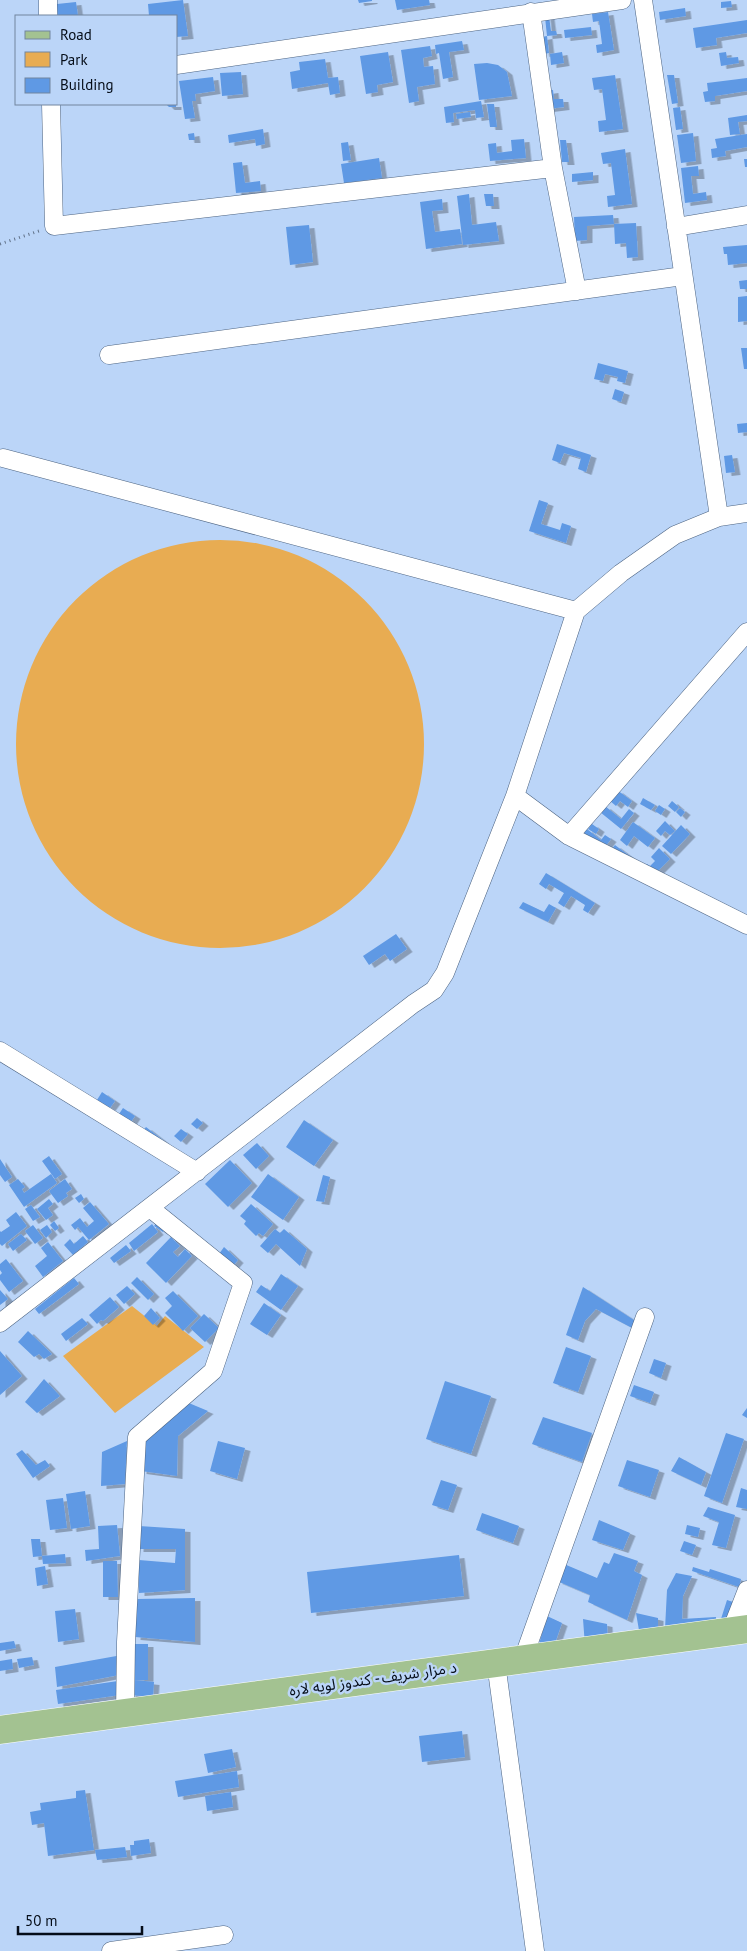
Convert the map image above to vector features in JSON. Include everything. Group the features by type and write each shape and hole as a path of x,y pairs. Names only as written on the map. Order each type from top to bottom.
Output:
{"main road":[{"name":"د مزار شریف - کندوز لویه لاره","path":"0,1730 739,1630"}],"street":[{"path":"48,0 48,15"},
{"path":"178,65 622,0"},
{"path":"643,0 719,517"},
{"path":"531,12 553,168 577,291"},
{"path":"51,105 54,226 553,168"},
{"path":"676,227 747,214"},
{"path":"109,355 683,276"},
{"path":"3,458 576,611"},
{"path":"0,1323 413,1004 434,990 445,973 515,796 576,611 621,573 675,535 719,517 747,513"},
{"path":"569,836 747,632"},
{"path":"515,796 569,836 747,925"},
{"path":"0,1050 197,1172"},
{"path":"125,1714 126,1642 137,1437 213,1372 243,1282 150,1208"},
{"path":"523,1659 645,1317"},
{"path":"739,1630 747,1590"},
{"path":"496,1663 535,1951"},
{"path":"111,1951 224,1935"}],"path":[{"path":"0,244 54,226"}],"green space":[{"path":"220,540 260,544 298,555 333,574 350,586 378,614 390,631 409,666 420,704 424,744 420,784 409,822 390,857 378,874 350,902 333,914 298,933 260,944 220,948 180,944 142,933 107,914 90,902 62,874 50,857 31,822 20,784 16,744 20,704 31,666 50,631 62,614 90,586 107,574 142,555 180,544"},
{"path":"132,1306 157,1326 165,1316 204,1347 115,1413 63,1356"}],"building":[{"path":"183,0 188,36 178,37 178,15 149,15 148,4"},
{"path":"358,0 372,0 372,1 359,3"},
{"path":"395,0 429,0 430,5 397,10"},
{"path":"731,1 732,7 721,8 721,2"},
{"path":"76,2 78,15 58,15 57,4"},
{"path":"685,8 686,16 660,20 659,12"},
{"path":"608,12 614,50 597,53 596,45 602,44 599,21 593,22 592,14"},
{"path":"549,16 551,31 556,31 557,35 547,36 545,17"},
{"path":"747,20 747,33 716,38 717,45 696,48 693,28"},
{"path":"591,27 592,35 565,38 564,30"},
{"path":"547,36 549,53 544,54 541,37"},
{"path":"462,41 464,50 449,52 453,77 443,79 439,53 436,54 435,45"},
{"path":"430,46 432,56 423,58 424,67 433,66 435,84 417,87 419,101 409,103 401,50"},
{"path":"388,52 393,82 377,85 378,92 366,94 360,56"},
{"path":"562,52 564,63 551,65 550,54"},
{"path":"726,52 727,58 738,57 739,63 721,66 719,53"},
{"path":"325,59 328,78 338,77 340,93 330,95 328,83 292,89 290,72 300,70 299,62"},
{"path":"487,63 498,65 507,72 512,96 479,100 474,64"},
{"path":"241,72 243,94 222,96 220,73"},
{"path":"615,75 623,129 599,132 598,121 606,120 602,89 594,90 592,78"},
{"path":"667,75 674,75 678,103 672,104"},
{"path":"213,77 215,91 195,94 196,101 192,101 195,118 185,119 179,81"},
{"path":"747,78 747,91 715,96 715,101 705,102 703,92 708,91 707,83"},
{"path":"553,90 554,99 563,99 564,107 548,109 546,91"},
{"path":"481,101 484,117 476,118 475,110 453,113 454,122 446,123 444,107"},
{"path":"487,104 494,104 497,127 490,127"},
{"path":"167,105 176,105 176,107 169,107"},
{"path":"680,107 683,129 676,130 673,108"},
{"path":"470,112 471,117 457,119 456,114"},
{"path":"747,115 747,121 738,122 740,134 730,135 728,118"},
{"path":"263,129 265,144 256,146 255,139 229,143 228,135"},
{"path":"194,133 195,140 189,140 188,134"},
{"path":"693,133 696,161 681,163 677,135"},
{"path":"747,134 747,147 725,151 726,156 712,158 711,149 717,148 715,139"},
{"path":"524,139 526,158 490,161 488,144 496,143 497,153 512,151 511,140"},
{"path":"560,140 566,140 569,162 562,162"},
{"path":"348,142 351,160 343,161 341,143"},
{"path":"625,149 632,204 608,207 607,196 615,195 611,163 603,164 601,153"},
{"path":"379,158 382,178 344,183 341,164"},
{"path":"744,159 747,159 747,167 745,167"},
{"path":"242,162 245,183 260,181 261,191 236,193 233,163"},
{"path":"698,166 699,176 691,176 693,194 706,192 707,200 685,203 681,168"},
{"path":"593,172 593,180 572,182 572,174"},
{"path":"469,194 472,225 496,222 499,241 463,245 457,196"},
{"path":"484,194 493,194 494,206 486,206"},
{"path":"442,199 443,210 432,211 435,232 460,229 462,244 426,249 420,202"},
{"path":"613,215 614,224 587,226 587,240 575,241 574,217"},
{"path":"636,223 638,257 627,258 626,243 615,244 614,224"},
{"path":"309,225 313,262 290,265 286,227"},
{"path":"747,245 747,263 728,265 727,254 724,254 723,247"},
{"path":"747,280 747,289 740,289 739,281"},
{"path":"747,296 747,321 738,322 738,297"},
{"path":"741,348 747,348 747,369 744,369"},
{"path":"598,363 628,371 625,383 617,381 618,377 605,374 603,381 594,379"},
{"path":"615,389 624,392 621,402 612,399"},
{"path":"747,423 747,432 738,433 737,424"},
{"path":"557,444 591,455 586,472 578,469 581,458 564,453 560,463 552,460"},
{"path":"732,455 735,472 726,473 724,456"},
{"path":"539,500 548,503 541,524 560,530 562,523 571,526 566,543 529,531"},
{"path":"617,790 632,801 628,807 620,801 616,806 609,800"},
{"path":"643,798 655,805 651,810 640,804"},
{"path":"672,801 679,807 675,812 668,806"},
{"path":"659,805 665,809 661,815 655,811"},
{"path":"605,806 621,819 629,809 634,813 621,829 600,812"},
{"path":"680,808 685,812 681,817 676,812"},
{"path":"665,821 675,831 670,835 665,831 661,836 656,831"},
{"path":"633,822 655,838 648,847 634,836 627,846 620,840"},
{"path":"592,824 599,829 596,834 588,829"},
{"path":"681,825 690,834 671,854 662,846"},
{"path":"587,829 601,840 605,835 611,839 602,851 582,836"},
{"path":"615,845 631,857 626,864 610,851"},
{"path":"659,848 670,859 654,875 644,869 647,864 650,866 655,861 651,857"},
{"path":"546,873 595,903 588,913 583,910 585,905 571,896 564,907 558,903 564,893 549,884 546,889 539,884"},
{"path":"523,902 544,912 549,904 556,908 548,922 519,908"},
{"path":"396,934 407,949 390,961 385,954 369,965 363,956"},
{"path":"102,1092 115,1101 110,1108 97,1100"},
{"path":"123,1108 135,1116 129,1125 117,1117"},
{"path":"197,1118 203,1123 197,1129 191,1124"},
{"path":"304,1120 333,1140 314,1166 286,1147"},
{"path":"146,1127 164,1141 160,1147 141,1133"},
{"path":"181,1129 188,1134 181,1142 174,1136"},
{"path":"257,1143 269,1156 256,1169 243,1155"},
{"path":"49,1156 62,1174 55,1179 42,1161"},
{"path":"0,1159 12,1177 5,1182 0,1175"},
{"path":"230,1160 252,1183 228,1207 205,1184"},
{"path":"51,1174 57,1183 24,1207 9,1185 18,1179 25,1187 22,1189 24,1193"},
{"path":"268,1174 299,1197 283,1220 251,1197"},
{"path":"323,1175 330,1177 324,1202 316,1201"},
{"path":"65,1179 72,1189 66,1193 68,1196 58,1203 49,1191"},
{"path":"81,1194 84,1199 79,1203 75,1198"},
{"path":"49,1199 53,1204 48,1208 53,1215 46,1220 37,1209"},
{"path":"90,1202 109,1224 89,1240 78,1227 75,1230 71,1225 80,1218 87,1227 94,1221 83,1208"},
{"path":"251,1204 273,1224 263,1236 259,1233 256,1236 244,1224 246,1221 240,1216"},
{"path":"31,1205 40,1217 33,1221 25,1209"},
{"path":"16,1212 27,1226 2,1246 0,1244 0,1231 10,1226 6,1220"},
{"path":"54,1221 59,1228 55,1231 50,1225"},
{"path":"158,1221 166,1228 163,1232 154,1226"},
{"path":"152,1224 158,1232 134,1251 129,1243"},
{"path":"33,1225 43,1238 35,1244 25,1231"},
{"path":"47,1225 52,1232 46,1238 40,1230"},
{"path":"275,1229 280,1233 284,1229 307,1249 300,1266 276,1244 268,1253 260,1246"},
{"path":"21,1234 27,1240 13,1251 8,1244"},
{"path":"83,1236 88,1242 73,1255 64,1245 70,1239 74,1244"},
{"path":"171,1237 180,1246 173,1252 178,1257 185,1249 192,1256 166,1283 146,1263"},
{"path":"48,1242 63,1261 43,1277 35,1266 47,1256 41,1248"},
{"path":"126,1245 131,1251 114,1263 110,1258"},
{"path":"224,1247 238,1260 233,1266 219,1254"},
{"path":"6,1259 23,1281 9,1292 0,1280 2,1273 0,1264"},
{"path":"281,1274 298,1286 281,1310 256,1292 261,1285 270,1291"},
{"path":"137,1277 154,1294 148,1300 131,1283"},
{"path":"74,1278 79,1284 39,1314 35,1309"},
{"path":"127,1286 135,1294 124,1304 116,1295"},
{"path":"583,1287 637,1322 634,1329 596,1309 585,1321 578,1340 566,1335"},
{"path":"0,1290 8,1299 0,1305"},
{"path":"173,1291 198,1316 183,1331 165,1313 172,1306 165,1298"},
{"path":"110,1297 119,1307 97,1324 89,1315"},
{"path":"264,1303 281,1315 267,1335 250,1324"},
{"path":"151,1308 160,1318 153,1325 144,1316"},
{"path":"204,1314 219,1328 205,1342 190,1328"},
{"path":"82,1318 88,1324 66,1341 61,1334"},
{"path":"28,1331 52,1354 44,1359 39,1354 34,1357 18,1342"},
{"path":"566,1347 591,1356 578,1392 553,1383"},
{"path":"0,1351 22,1376 0,1395"},
{"path":"654,1359 666,1363 661,1378 649,1373"},
{"path":"44,1379 60,1396 37,1413 25,1402"},
{"path":"445,1381 491,1396 471,1454 426,1439"},
{"path":"634,1385 654,1392 650,1403 630,1396"},
{"path":"184,1401 208,1411 178,1436 177,1476 141,1471 144,1441"},
{"path":"747,1408 747,1418 742,1415"},
{"path":"543,1417 592,1433 582,1462 532,1444"},
{"path":"726,1433 744,1439 722,1503 704,1496"},
{"path":"127,1441 125,1484 101,1486 102,1452"},
{"path":"218,1441 245,1448 237,1479 210,1471"},
{"path":"22,1450 36,1465 45,1460 50,1466 33,1478 16,1454"},
{"path":"679,1457 706,1472 701,1485 671,1471"},
{"path":"627,1460 659,1470 650,1497 618,1486"},
{"path":"441,1480 457,1485 448,1510 432,1505"},
{"path":"741,1488 747,1490 747,1509 736,1507"},
{"path":"85,1491 90,1526 71,1529 66,1494"},
{"path":"63,1498 67,1528 50,1530 46,1500"},
{"path":"708,1507 735,1515 726,1548 712,1545 719,1522 703,1516"},
{"path":"482,1513 519,1526 513,1543 476,1530"},
{"path":"599,1520 630,1533 623,1550 592,1540"},
{"path":"117,1525 120,1556 86,1561 85,1550 99,1549 98,1526"},
{"path":"687,1525 700,1528 698,1537 685,1534"},
{"path":"139,1526 185,1529 185,1590 139,1593 139,1560 175,1563 176,1549 138,1549"},
{"path":"31,1539 40,1539 42,1556 33,1557"},
{"path":"684,1541 696,1545 692,1555 680,1551"},
{"path":"614,1553 638,1561 634,1571 642,1575 627,1620 588,1602 590,1595 557,1581 564,1564 597,1578 604,1562 609,1564"},
{"path":"65,1554 66,1563 43,1564 42,1556"},
{"path":"459,1555 464,1596 311,1613 307,1572"},
{"path":"103,1561 117,1561 118,1597 103,1597"},
{"path":"45,1566 48,1584 37,1586 35,1568"},
{"path":"693,1567 709,1572 710,1569 741,1579 739,1587 692,1571"},
{"path":"676,1573 692,1576 683,1596 682,1619 716,1617 716,1627 665,1629 667,1590"},
{"path":"195,1598 195,1642 135,1637 137,1599"},
{"path":"727,1600 736,1603 728,1625 720,1622"},
{"path":"75,1609 79,1639 58,1642 55,1611"},
{"path":"636,1613 658,1618 658,1634 640,1636"},
{"path":"547,1616 562,1623 552,1652 539,1644"},
{"path":"583,1619 607,1624 608,1642 585,1646"},
{"path":"14,1641 16,1648 0,1651 0,1643"},
{"path":"131,1644 148,1644 148,1680 135,1680 154,1682 153,1697 130,1695"},
{"path":"122,1655 119,1675 57,1687 55,1667"},
{"path":"32,1657 34,1665 19,1668 17,1659"},
{"path":"12,1659 13,1669 0,1671 0,1661"},
{"path":"118,1681 120,1695 58,1704 56,1690"},
{"path":"462,1731 465,1757 422,1762 419,1736"},
{"path":"232,1749 236,1767 208,1773 204,1754"},
{"path":"237,1771 239,1787 178,1797 175,1781"},
{"path":"85,1790 94,1850 48,1856 44,1823 32,1825 30,1812 41,1810 40,1803 76,1798 76,1791"},
{"path":"231,1792 233,1807 207,1811 205,1796"},
{"path":"149,1839 151,1853 131,1856 130,1845 134,1845 134,1841"},
{"path":"125,1847 127,1857 97,1860 95,1850"}]}
